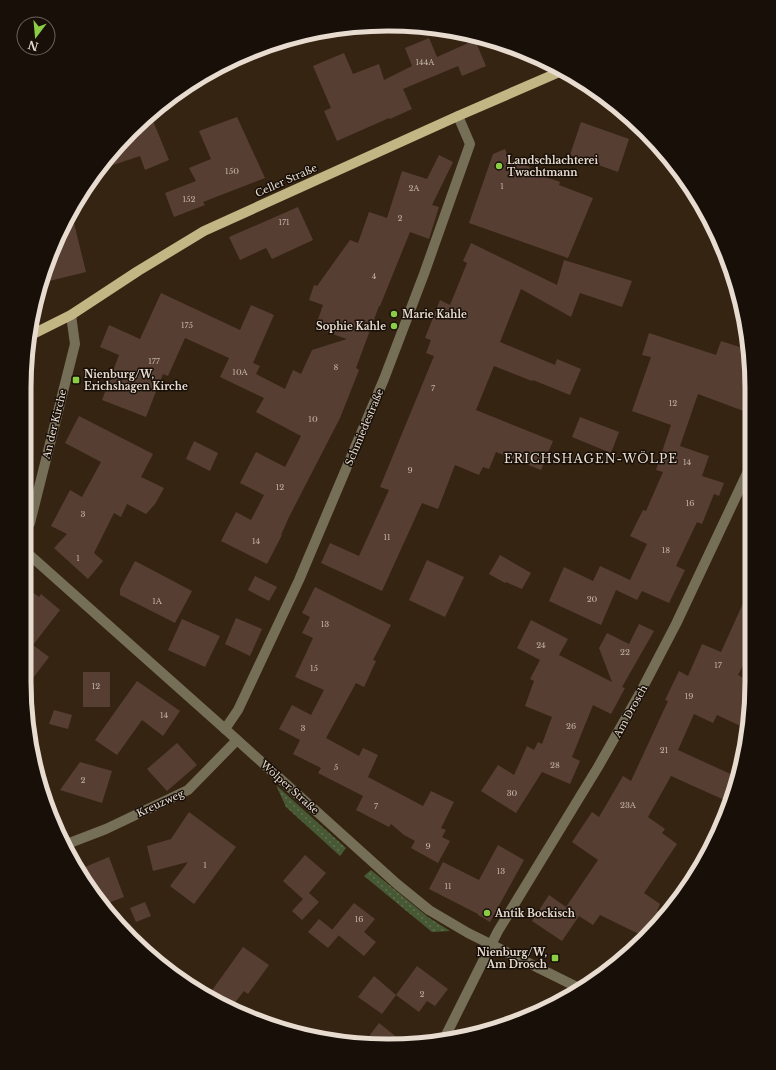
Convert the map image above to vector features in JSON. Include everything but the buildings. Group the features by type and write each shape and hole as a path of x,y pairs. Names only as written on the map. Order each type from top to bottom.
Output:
{"main road":[{"name":"Celler Straße","path":"35,333 71,315 138,271 204,231 458,116 556,73"}],"street":[{"name":"Schmiedestraße","path":"225,729 238,710 299,580 395,351 470,144 458,116"},
{"name":"An der Kirche","path":"31,519 74,344 71,315"},
{"name":"Am Drosch","path":"446,1034 491,944 598,767 640,693 676,624 745,478"},
{"name":"Wölper Straße","path":"31,556 397,884 429,910 468,933 575,986"},
{"name":"Kreuzweg","path":"70,843 106,829 188,790 237,740"}],"green space":[{"path":"276,785 346,848 340,856 286,807"},
{"path":"371,870 428,917 450,931 432,932 364,876"}],"place":[{"name":"Landschlachterei Twachtmann","path":"499,166"},
{"name":"Marie Kahle","path":"394,314"},
{"name":"Sophie Kahle","path":"394,326"},
{"name":"Nienburg/W, Erichshagen Kirche","path":"76,380"},
{"name":"Antik Bockisch","path":"487,913"},
{"name":"Nienburg/W, Am Drosch","path":"555,958"}],"district":[{"name":"ERICHSHAGEN-WÖLPE","path":"591,459"}]}
